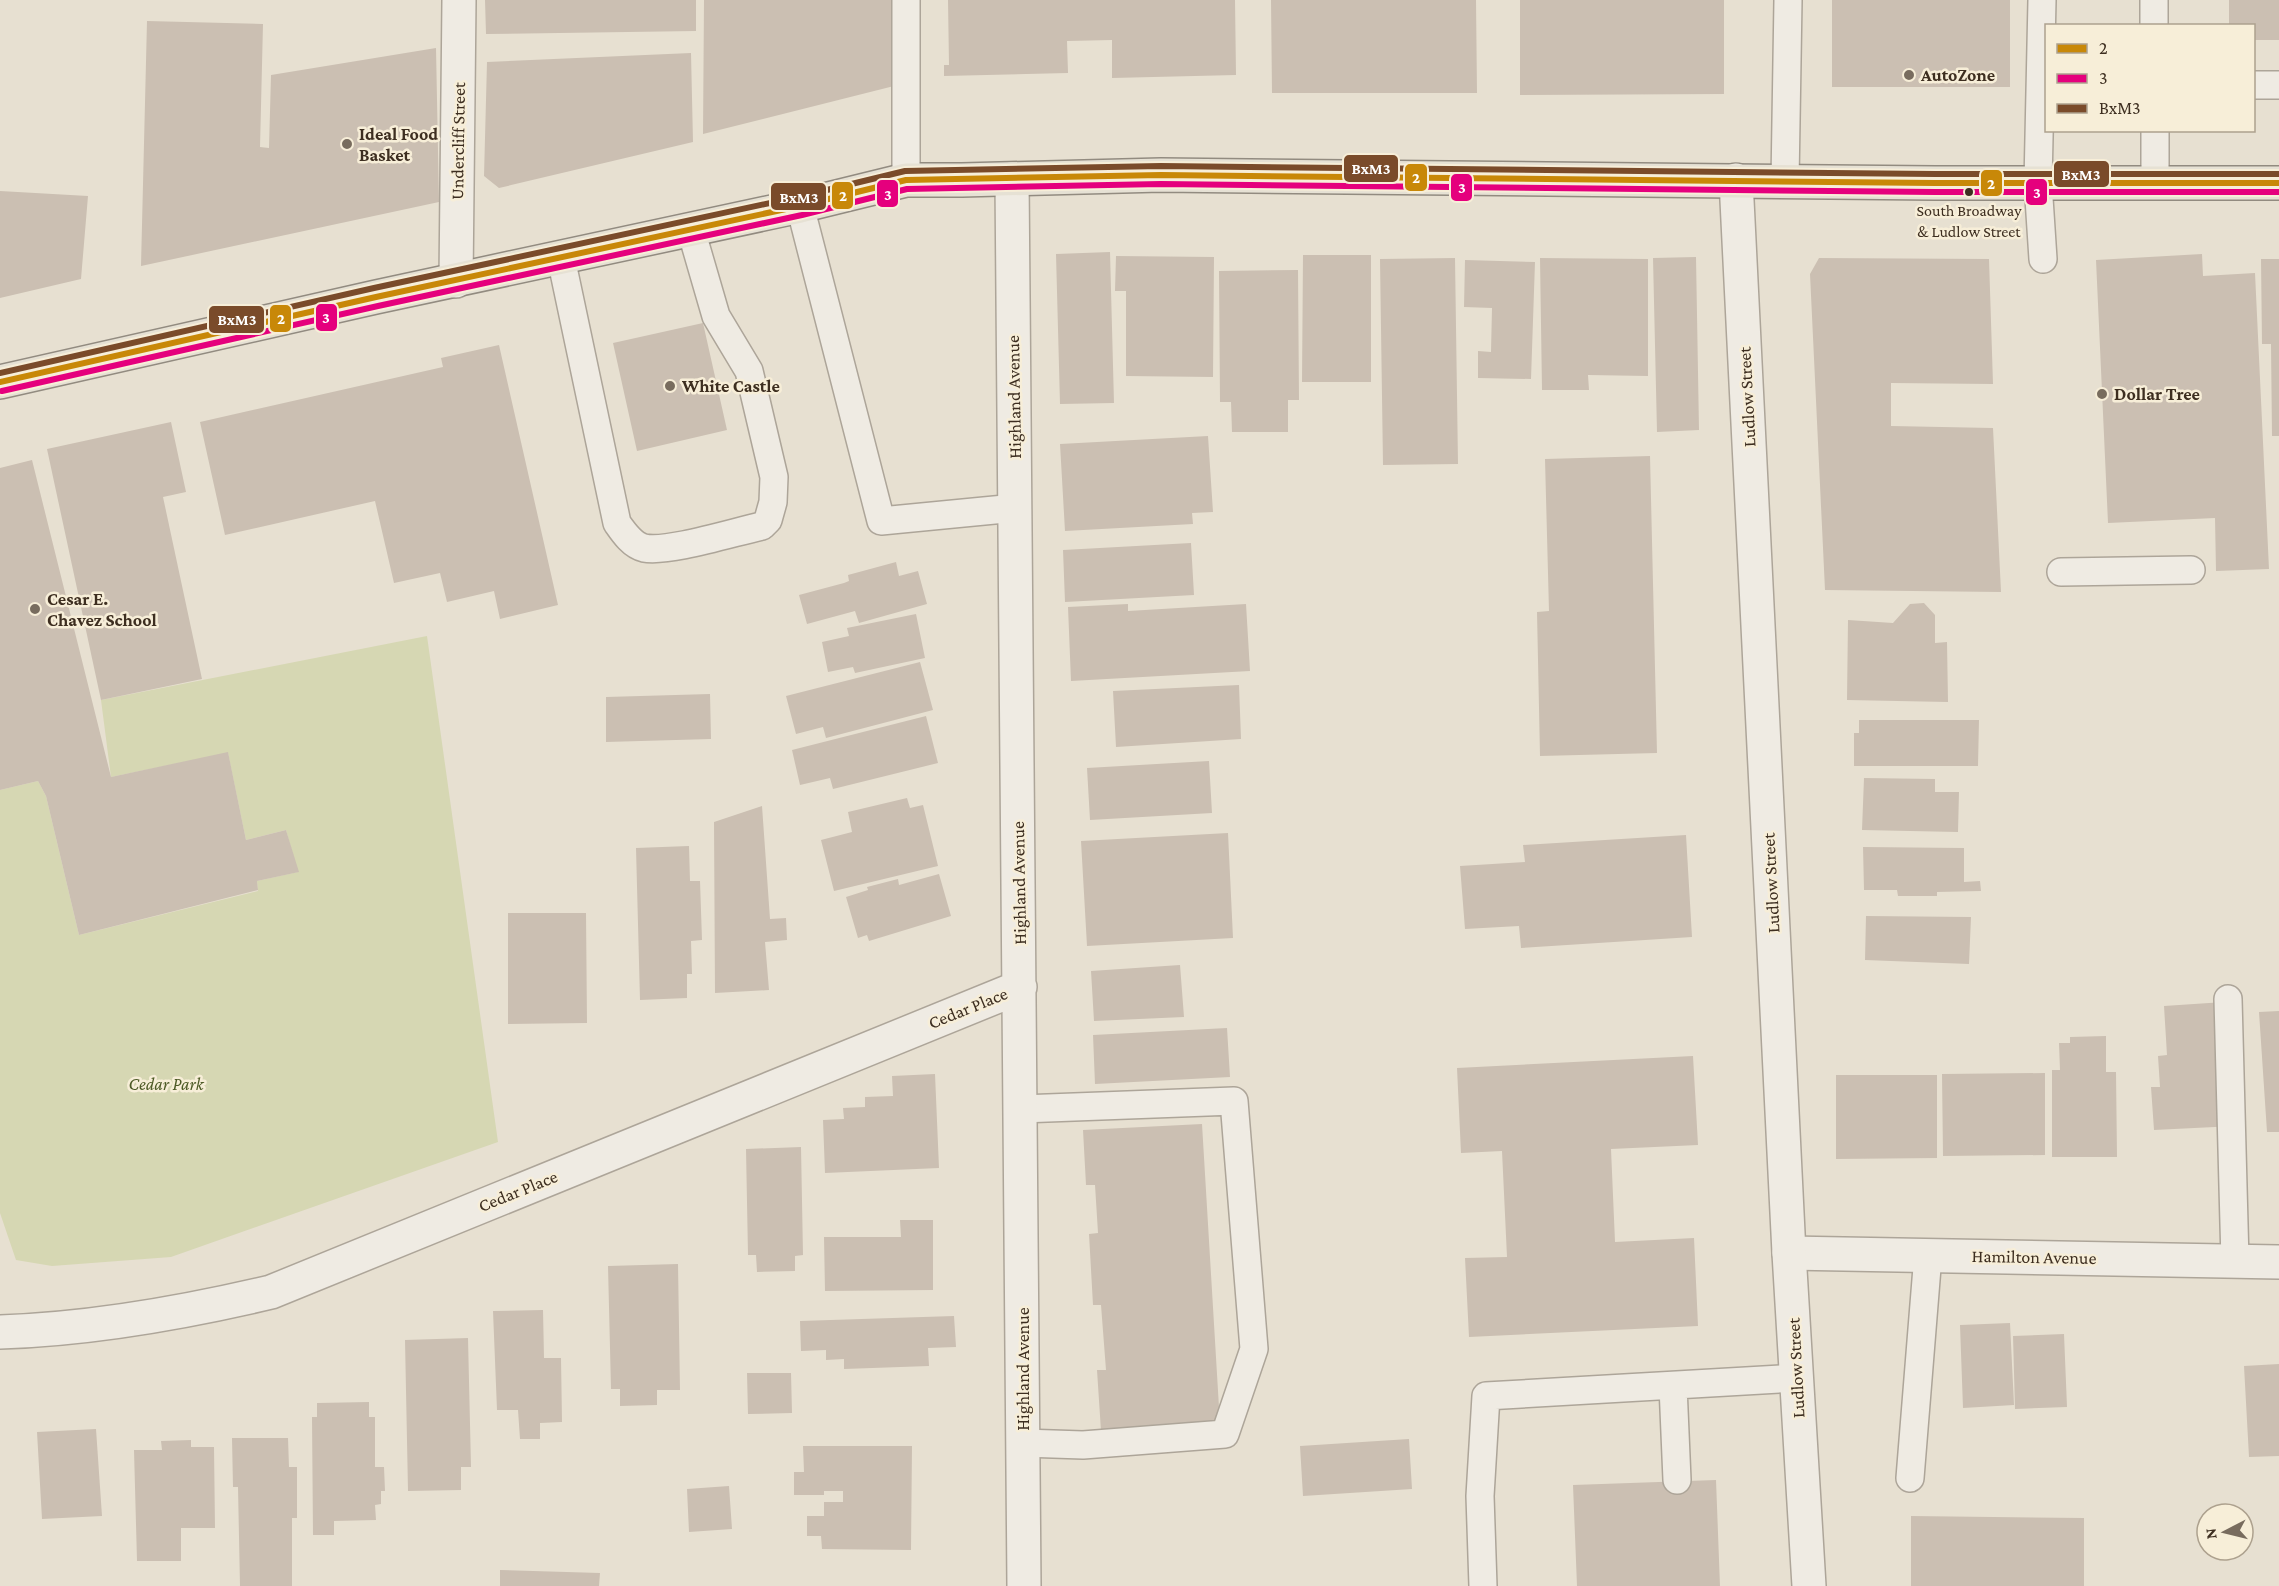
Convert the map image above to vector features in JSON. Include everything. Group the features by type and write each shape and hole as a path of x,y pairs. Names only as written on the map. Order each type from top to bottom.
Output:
{"main road":[{"path":"0,382 376,297 800,206 906,180 1161,175 2279,183"}],"street":[{"name":"Undercliff Street","path":"456,281 459,0"},
{"name":"Highland Avenue","path":"1012,179 1024,1586"},
{"name":"Ludlow Street","path":"1736,180 1789,1253 1809,1586"},
{"name":"Cedar Place","path":"0,1332 47,1330 192,1311 271,1292 1020,987"},
{"name":"Hamilton Avenue","path":"1789,1253 2279,1262"}],"lane":[{"path":"906,0 906,180"},
{"path":"1785,181 1788,0"},
{"path":"2042,0 2038,183 2043,259"},
{"path":"2154,0 2154,24"},
{"path":"2255,85 2279,85"},
{"path":"2155,132 2155,183"},
{"path":"800,206 881,522 1015,508"},
{"path":"561,258 617,523 627,537 641,547 661,549 762,526 768,520 773,502 774,477 749,371 716,316 691,230"},
{"path":"2061,572 2191,570"},
{"path":"2228,999 2235,1261"},
{"path":"1021,1109 1234,1101 1254,1348 1226,1434 1083,1445 1023,1443"},
{"path":"1910,1478 1928,1255"},
{"path":"1483,1586 1480,1496 1486,1396 1797,1378"},
{"path":"1672,1386 1677,1480"}],"green space":[{"name":"Cedar Park","path":"427,636 498,1142 171,1257 52,1266 16,1260 0,1213 0,790 38,781 46,796 79,935 258,891 257,881 298,872 286,830 246,840 228,753 111,777 101,700"}],"building":[{"path":"485,0 696,0 696,31 486,34"},
{"path":"704,0 891,0 894,86 703,134"},
{"path":"948,0 1235,0 1236,75 1112,78 1112,40 1067,41 1068,73 944,76 944,65 949,65"},
{"path":"1271,0 1476,0 1477,93 1272,93"},
{"path":"1520,0 1724,0 1724,94 1520,95"},
{"path":"1832,0 2010,0 2010,87 1832,87"},
{"path":"2229,0 2279,0 2279,40 2255,40 2255,24 2229,24"},
{"path":"147,21 263,24 260,147 269,148 271,75 436,48 439,202 141,266"},
{"path":"691,53 693,142 499,188 484,176 487,62"},
{"path":"0,191 88,196 81,279 0,298"},
{"path":"1110,252 1114,403 1060,404 1056,254"},
{"path":"2202,254 2203,276 2255,273 2269,569 2216,571 2215,518 2108,523 2096,260"},
{"path":"1303,255 1371,255 1371,382 1302,382"},
{"path":"1116,256 1214,257 1213,377 1126,376 1126,291 1115,291"},
{"path":"1696,257 1699,430 1657,432 1653,258"},
{"path":"1455,258 1458,464 1383,465 1380,259"},
{"path":"1540,258 1648,259 1648,376 1588,375 1589,390 1542,390"},
{"path":"1819,258 1989,259 1993,384 1891,383 1891,426 1993,428 2001,592 1825,590 1810,274"},
{"path":"2261,259 2279,259 2279,436 2272,436 2271,344 2262,344"},
{"path":"1465,260 1535,262 1531,379 1478,378 1478,351 1491,352 1492,308 1464,307"},
{"path":"1298,270 1299,400 1288,400 1288,432 1232,432 1231,402 1220,402 1219,271"},
{"name":"White Castle","path":"703,323 727,430 637,451 613,343"},
{"path":"499,345 558,605 500,619 494,591 447,602 440,573 394,583 375,501 225,535 200,422 443,367 441,358"},
{"path":"171,422 186,492 163,497 202,679 101,700 47,449"},
{"path":"1208,436 1213,512 1192,513 1193,524 1065,531 1060,444"},
{"path":"1650,456 1657,753 1540,756 1537,612 1549,611 1545,459"},
{"name":"Cesar E. Chavez School","path":"32,460 111,777 228,752 246,840 286,830 299,872 257,881 258,890 79,935 46,796 38,781 0,790 0,468"},
{"path":"1191,543 1194,595 1065,602 1063,550"},
{"path":"896,562 899,576 918,571 927,604 859,623 855,611 807,624 799,595 849,581 848,575"},
{"path":"1924,603 1935,615 1935,643 1947,642 1948,702 1847,700 1848,620 1893,623 1910,604"},
{"path":"1128,604 1128,611 1246,604 1250,671 1071,681 1068,607"},
{"path":"916,614 925,658 855,673 853,667 828,672 822,642 849,636 847,628"},
{"path":"920,662 933,710 826,738 823,727 796,734 786,696"},
{"path":"1239,685 1241,739 1116,747 1113,691"},
{"path":"710,694 711,739 606,742 606,697"},
{"path":"926,716 938,763 833,789 830,778 800,785 792,750"},
{"path":"1859,720 1979,720 1978,766 1854,766 1854,733 1859,733"},
{"path":"1209,761 1212,813 1090,820 1087,768"},
{"path":"1864,778 1935,779 1935,792 1959,792 1958,832 1862,830"},
{"path":"907,798 910,808 923,805 938,866 834,891 821,840 852,832 848,812"},
{"path":"762,806 770,919 786,918 787,940 765,942 769,990 715,993 714,822"},
{"path":"1228,833 1233,938 1087,946 1081,841"},
{"path":"1686,835 1692,937 1521,948 1519,926 1465,929 1460,866 1525,862 1523,845"},
{"path":"689,846 690,881 700,881 702,940 691,941 692,974 687,974 687,998 640,1000 636,848"},
{"path":"1863,847 1964,848 1964,882 1980,881 1981,891 1937,892 1937,896 1898,896 1897,890 1864,890"},
{"path":"939,874 951,916 869,941 867,935 858,938 846,897 868,890 867,887 898,879 899,885"},
{"path":"508,913 586,913 587,1023 508,1024"},
{"path":"1866,916 1971,917 1969,964 1865,960"},
{"path":"1180,965 1184,1017 1094,1021 1091,971"},
{"path":"2224,1002 2235,1126 2154,1130 2151,1087 2160,1087 2158,1056 2167,1055 2164,1006"},
{"path":"2279,1011 2279,1132 2267,1132 2259,1012"},
{"path":"1227,1028 1230,1077 1095,1084 1093,1035"},
{"path":"2106,1036 2106,1072 2116,1072 2117,1157 2052,1157 2052,1070 2060,1070 2059,1043 2070,1043 2070,1037"},
{"path":"1693,1056 1698,1145 1611,1149 1615,1242 1694,1238 1698,1326 1469,1337 1465,1258 1507,1257 1502,1151 1461,1153 1457,1068"},
{"path":"2045,1073 2045,1155 1943,1156 1942,1074"},
{"path":"935,1074 939,1168 825,1173 823,1120 844,1119 843,1108 865,1107 865,1097 893,1096 892,1076"},
{"path":"1836,1075 1937,1075 1937,1158 1836,1159"},
{"path":"1202,1124 1220,1424 1101,1431 1097,1370 1106,1370 1101,1305 1093,1305 1089,1234 1098,1233 1095,1185 1086,1185 1083,1130"},
{"path":"801,1147 803,1255 795,1256 795,1271 757,1272 756,1255 748,1255 746,1149"},
{"path":"900,1220 933,1220 933,1290 825,1291 824,1237 901,1237"},
{"path":"678,1264 680,1390 657,1390 657,1405 620,1406 620,1389 611,1389 608,1266"},
{"path":"543,1310 544,1358 561,1358 562,1422 540,1423 540,1439 520,1439 518,1410 497,1410 493,1311"},
{"path":"954,1316 956,1347 928,1348 929,1366 844,1369 844,1359 826,1360 826,1350 801,1351 800,1321"},
{"path":"2010,1323 2014,1405 1963,1408 1960,1325"},
{"path":"2064,1334 2067,1407 2015,1409 2013,1336"},
{"path":"468,1338 471,1467 461,1467 461,1490 408,1491 405,1340"},
{"path":"2279,1364 2279,1456 2249,1457 2244,1366"},
{"path":"747,1373 791,1373 792,1413 748,1414"},
{"path":"369,1402 369,1417 375,1417 375,1467 384,1467 385,1491 381,1491 381,1504 375,1505 376,1520 334,1521 334,1535 313,1535 312,1417 317,1417 317,1403"},
{"path":"96,1429 102,1516 42,1519 37,1432"},
{"path":"232,1438 288,1438 289,1467 297,1467 297,1518 292,1518 292,1586 240,1586 238,1487 233,1487"},
{"path":"1409,1439 1412,1489 1303,1496 1300,1446"},
{"path":"191,1440 191,1447 214,1447 215,1528 181,1528 181,1561 137,1561 134,1450 162,1450 161,1441"},
{"path":"803,1446 912,1446 911,1550 822,1549 821,1536 807,1536 807,1516 824,1516 824,1502 843,1502 843,1491 824,1491 824,1495 794,1495 794,1472 804,1472"},
{"path":"1716,1480 1720,1586 1577,1586 1573,1485"},
{"path":"729,1486 732,1529 689,1532 687,1489"},
{"path":"1911,1516 2084,1518 2084,1586 1911,1586"},
{"path":"500,1570 600,1573 599,1586 500,1586"}],"transit line":[{"name":"BxM3","path":"0,373 374,288 798,197 905,171 1161,166 1935,174 2279,174"},
{"name":"2","path":"0,382 376,297 800,206 906,180 1161,175 1935,183 2279,183"},
{"name":"3","path":"2,391 378,306 802,215 907,189 1161,184 1935,192 2279,192"}],"place":[{"name":"AutoZone","path":"1909,75"},
{"name":"Ideal Food Basket","path":"347,144"},
{"name":"South Broadway & Ludlow Street","path":"1969,192"},
{"name":"White Castle","path":"670,386"},
{"name":"Dollar Tree","path":"2102,394"},
{"name":"Cesar E. Chavez School","path":"35,609"}]}
